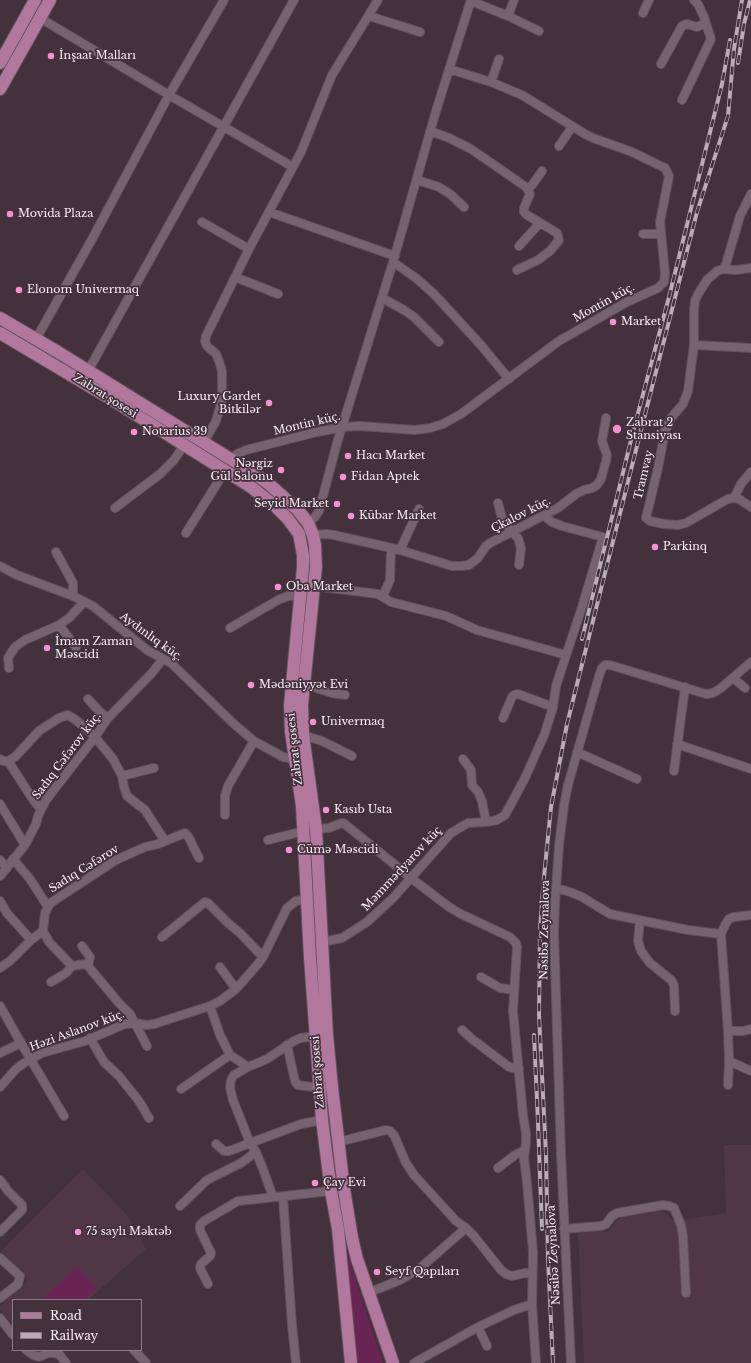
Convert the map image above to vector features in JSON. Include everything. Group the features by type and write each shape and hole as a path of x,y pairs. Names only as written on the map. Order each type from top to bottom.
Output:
{"main road":[{"path":"0,63 35,0"},
{"path":"0,89 50,0"},
{"name":"Zabrat şosesi","path":"0,318 232,459 270,485 298,510 308,523 313,535 316,556 302,705 303,735 316,829 327,1035 338,1142 352,1238 368,1293 393,1363"},
{"name":"Zabrat şosesi","path":"0,333 99,392 262,494 275,506 299,534 303,555 290,705 291,732 302,806 304,831 310,958 322,1120 331,1192 338,1229 351,1363"},
{"path":"307,899 319,898"}],"street":[{"path":"36,339 91,241 169,95 224,0"},
{"path":"88,371 294,0"},
{"path":"204,442 216,421 222,400 222,371 216,354 207,346 205,341 206,336 249,249 301,152 332,75 378,0"},
{"path":"508,16 514,0"},
{"path":"642,13 649,0"},
{"path":"682,100 711,38 698,4 694,0"},
{"path":"308,523 319,511 394,259 430,131 471,1 508,16 539,31"},
{"path":"369,16 420,32"},
{"path":"40,18 293,167"},
{"path":"661,64 682,26 687,24 697,27 706,23"},
{"path":"491,82 499,59"},
{"name":"Montin küç.","path":"232,459 237,454 246,450 343,427 359,426 415,430 443,424 460,414 509,379 558,341 662,285 664,282 665,273 661,234 661,213 668,176 665,168 632,152 593,138 572,127 528,98 491,82 450,69"},
{"path":"560,146 572,127"},
{"path":"430,131 454,140 471,149 528,189 530,197 524,208 524,212 557,233 559,240 550,251 538,260 517,270"},
{"path":"528,189 542,171"},
{"path":"417,180 439,187 464,206"},
{"path":"751,194 740,216 723,269 736,270 751,268"},
{"path":"269,212 394,259 434,294 480,344 509,379"},
{"path":"202,222 249,249"},
{"path":"519,246 540,223"},
{"path":"643,234 661,234"},
{"name":"Tramvay","path":"723,269 712,275 707,280 695,301 694,345 688,392 683,404 671,418 664,431 658,468 646,518 650,521 678,525 686,523 728,499 734,498"},
{"path":"235,278 278,294"},
{"path":"382,298 414,317 439,342"},
{"path":"694,345 751,348"},
{"name":"Çkalov küç.","path":"313,535 334,535 400,550 452,566 462,566 475,562 486,546 490,543 562,506 576,494 597,485 601,479 607,455 602,441 606,418"},
{"path":"115,508 160,474 174,460 184,446"},
{"path":"186,533 225,471"},
{"path":"751,472 741,484 734,498 739,499 751,507"},
{"path":"498,503 503,522 518,538 521,548 519,565"},
{"path":"400,550 419,509"},
{"name":"Məmmədyarov küç","path":"322,942 342,938 367,922 393,898 451,832 468,823 497,820 505,815 525,778 538,751 553,707 556,686 603,537 562,526 552,522 544,516"},
{"path":"383,596 390,580 391,548"},
{"path":"56,552 73,583 73,596"},
{"name":"Aydınlıq küç.","path":"0,566 17,575 73,596 93,606 147,650 171,663 234,724 254,741 283,757 294,759"},
{"path":"314,586 370,592 383,596 391,602 397,604 454,618 478,630 566,655"},
{"path":"230,628 278,600 288,596 300,596"},
{"path":"9,668 8,658 15,647 24,640 59,625 69,618 84,602"},
{"path":"59,625 76,647"},
{"name":"Sadıq Cəfərov küç.","path":"0,876 25,845 46,800 108,718 164,659"},
{"name":"Nəsibə Zeynalova","path":"571,1363 564,1229 554,933 556,888 564,805 577,752 599,676 605,665 610,665 706,694 713,693 751,662"},
{"path":"733,678 745,688"},
{"path":"304,684 332,693 345,695"},
{"path":"674,771 685,687"},
{"path":"503,718 514,694 518,694 553,707"},
{"path":"88,699 108,718"},
{"path":"41,809 34,802 4,760 15,757 39,731 59,718 68,716 76,720 95,737 113,759 122,776 127,796 145,810 165,841"},
{"path":"303,735 322,741 352,756"},
{"path":"225,815 228,786 254,741"},
{"path":"677,744 751,768"},
{"path":"577,752 637,779"},
{"path":"463,758 471,770 472,785 482,800 486,822"},
{"path":"122,776 154,768"},
{"path":"0,804 25,845"},
{"path":"316,829 329,828 343,823 436,898 461,914 513,939 517,947 514,1011 526,1134 524,1158 533,1252 532,1304 536,1363"},
{"path":"268,840 304,831"},
{"name":"Sadıq Cəfərov","path":"43,931 45,913 52,902 116,860 145,847 158,844 185,833 199,858"},
{"path":"14,859 30,879 48,907"},
{"path":"0,860 7,868"},
{"path":"556,888 582,897 610,914 688,930 721,934"},
{"name":"Həzi Aslanov küç.","path":"0,1087 16,1069 30,1059 52,1049 90,1038 125,1024 154,1024 210,1006 220,1001 236,989 263,957 287,908 296,901 307,899"},
{"path":"0,901 7,913 31,940"},
{"path":"162,937 205,902 208,903 241,934 263,957"},
{"path":"728,1085 728,1032 721,934 729,919 734,916 751,915"},
{"path":"640,920 638,941 640,951 650,963 671,980 674,985 675,1011"},
{"path":"0,968 10,961 31,940 43,931 49,942 72,966"},
{"path":"82,946 90,957 88,966"},
{"path":"50,982 66,973 72,966 85,964 130,1014 147,1046"},
{"path":"220,967 236,989"},
{"path":"481,977 500,988 514,990"},
{"path":"0,1006 3,1019 20,1043 64,1116"},
{"path":"210,1006 220,1035 230,1055 248,1066"},
{"path":"728,1032 751,1029"},
{"path":"462,1030 509,1067 519,1069"},
{"path":"273,1197 256,1152 250,1143 233,1100 230,1088 231,1080 234,1075 248,1066 267,1059 287,1045 301,1038 316,1036"},
{"path":"90,1038 104,1062 131,1091 149,1118"},
{"path":"0,1053 20,1043"},
{"path":"287,1045 295,1082 298,1085 319,1088"},
{"path":"181,1089 230,1055"},
{"path":"729,1061 751,1071"},
{"path":"216,1144 224,1151 229,1151 301,1124 322,1120"},
{"path":"338,1142 386,1130 390,1131 394,1135 406,1163 414,1175 456,1221 466,1228 506,1274 512,1276 525,1273 532,1274"},
{"path":"498,1168 524,1150"},
{"path":"180,1206 207,1180 241,1163 256,1152"},
{"path":"0,1180 8,1191 22,1205 22,1210 0,1232"},
{"path":"208,1284 200,1268 211,1253 200,1230 200,1225 204,1221 238,1201 251,1201 273,1197 331,1192"},
{"path":"283,1196 296,1363"},
{"path":"564,1229 601,1226 606,1224 612,1216 617,1213 663,1205 674,1208 681,1225 683,1236 686,1293"},
{"path":"368,1293 400,1280 419,1269 466,1228"},
{"path":"0,1258 20,1276 18,1284 0,1298"},
{"path":"414,1363 478,1327 514,1310 532,1304"},
{"path":"1,1323 12,1334"},
{"path":"478,1327 487,1346"},
{"path":"27,1351 38,1360 48,1353 59,1354 66,1363"},
{"path":"135,1351 146,1363"}],"shaded area":[{"path":"724,1145 751,1145 751,1363 584,1363 578,1233 608,1231 619,1218 662,1210 674,1221 726,1213"},
{"name":"75 saylı Məktəb","path":"83,1169 127,1215 146,1249 89,1299 12,1299 12,1323 0,1310 0,1306 28,1281 0,1252"},
{"path":"347,1254 383,1363 357,1363"},
{"path":"77,1267 97,1288 85,1299 41,1299"}],"railway":[{"path":"553,1363 548,1259 546,1155 539,1015 540,929 551,807 567,724 640,434 697,212 728,116 734,49 742,0"},
{"path":"738,63 744,24 750,0"},
{"path":"582,639 722,84 730,40"},
{"path":"534,1035 542,1229"}],"place":[{"name":"İnşaat Malları","path":"51,56"},
{"name":"Movida Plaza","path":"10,214"},
{"name":"Elonom Univermaq","path":"19,290"},
{"name":"Market","path":"613,322"},
{"name":"Luxury Gardet Bitkilər","path":"269,403"},
{"name":"Zabrat 2 Stansiyası","path":"617,429"},
{"name":"Notarius 39","path":"134,432"},
{"name":"Hacı Market","path":"348,456"},
{"name":"Nərgiz Gül Salonu","path":"281,470"},
{"name":"Fidan Aptek","path":"343,477"},
{"name":"Seyid Market","path":"337,504"},
{"name":"Kübar Market","path":"351,516"},
{"name":"Parkinq","path":"655,547"},
{"name":"Oba Market","path":"278,587"},
{"name":"İmam Zaman Məscidi","path":"47,648"},
{"name":"Mədəniyyət Evi","path":"251,685"},
{"name":"Univermaq","path":"313,722"},
{"name":"Kasıb Usta","path":"326,810"},
{"name":"Cümə Məscidi","path":"289,850"},
{"name":"Çay Evi","path":"315,1183"},
{"name":"75 saylı Məktəb","path":"78,1232"},
{"name":"Seyf Qapıları","path":"377,1272"}]}
